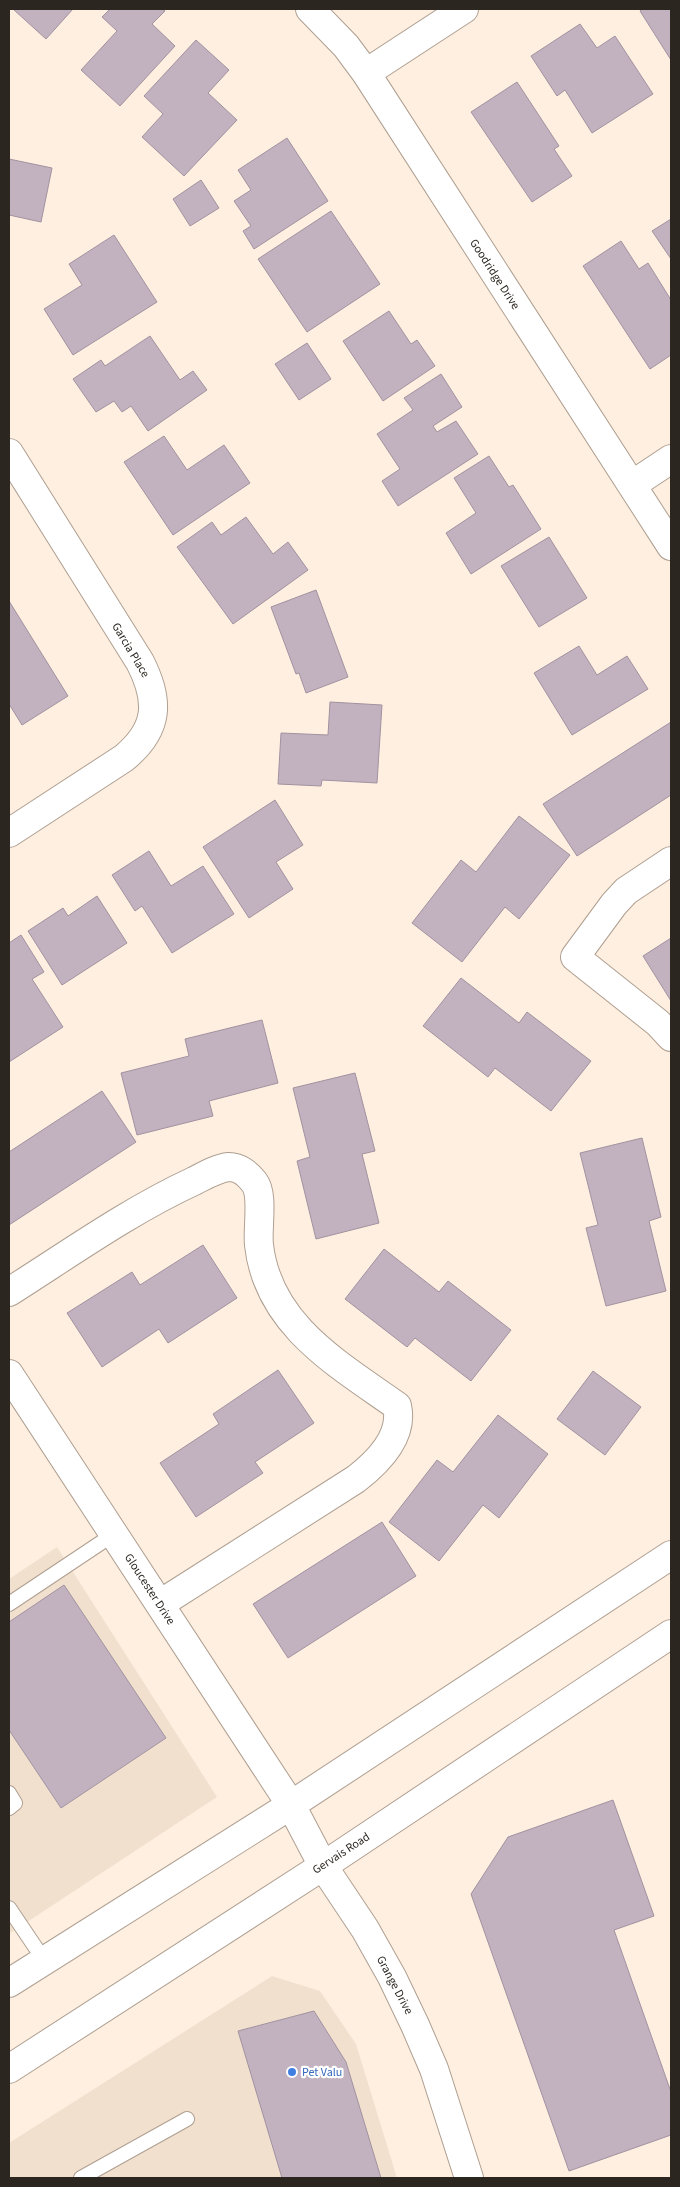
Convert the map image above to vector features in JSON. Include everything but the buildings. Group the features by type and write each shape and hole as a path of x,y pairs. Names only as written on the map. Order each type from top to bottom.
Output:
{"street":[{"name":"Goodridge Drive","path":"310,9 346,46 366,73 671,546"},
{"path":"366,73 464,9"},
{"name":"Garcia Place","path":"9,453 140,662 151,685 153,699 149,727 136,749 9,833"},
{"path":"632,485 671,459"},
{"path":"671,861 626,891 614,904 575,957 658,1023 671,1037"},
{"path":"9,1292 164,1194 219,1169 229,1167 239,1169 256,1183 258,1196 258,1244 272,1289 284,1312 316,1348 397,1406 398,1428 372,1466 356,1479 160,1604"},
{"name":"Gloucester Drive","path":"9,1374 291,1805"},
{"path":"9,1983 291,1805 671,1555"},
{"name":"Gervais Road","path":"9,2069 323,1866 671,1634"},
{"name":"Grange Drive","path":"291,1805 323,1866 365,1929 392,1977 415,2025 434,2069 469,2178"}],"lane":[{"path":"9,1604 114,1534"},
{"path":"9,1793 15,1803 9,1808"},
{"path":"9,1908 44,1960"},
{"path":"81,2178 187,2119"}],"shaded area":[{"path":"57,1547 217,1797 9,1934 9,1579"},
{"path":"272,1976 320,1991 356,2044 397,2178 9,2178 9,2143"}],"place":[{"name":"Pet Valu","path":"292,2072"}]}
